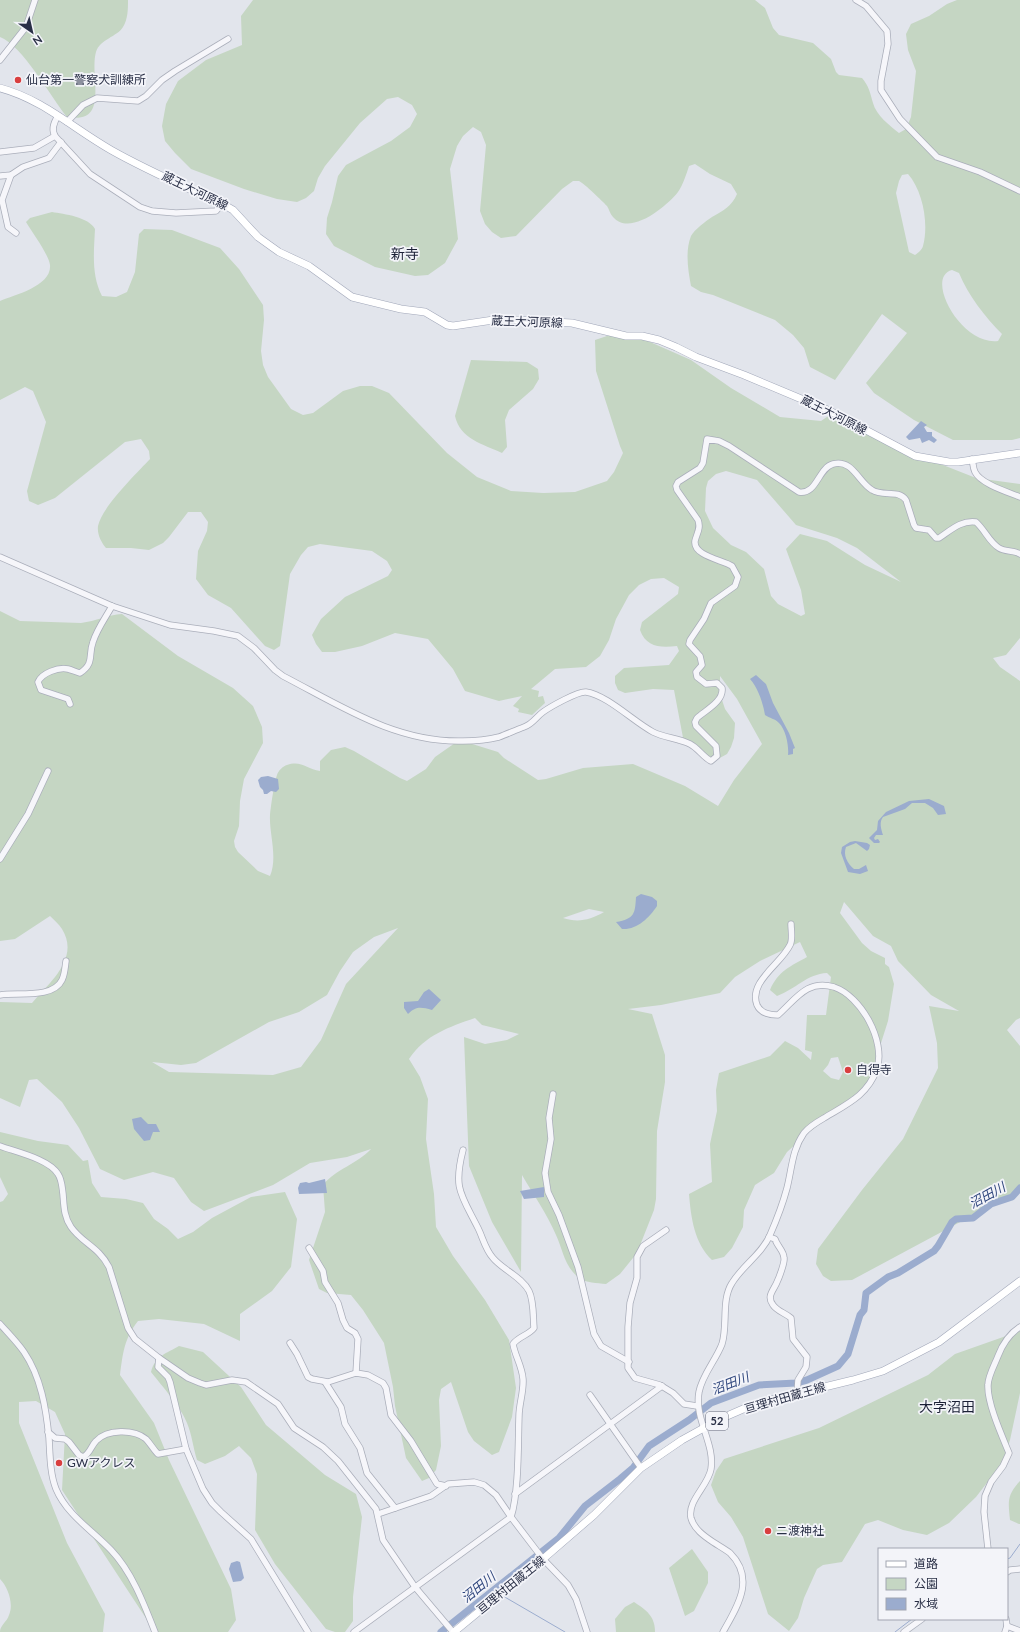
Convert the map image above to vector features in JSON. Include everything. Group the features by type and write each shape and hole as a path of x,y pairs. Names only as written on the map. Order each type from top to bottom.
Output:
{"main road":[{"name":"蔵王大河原線","path":"0,88 24,96 58,116 89,137 134,162 222,204 232,210 258,237 279,252 309,266 352,297 401,309 425,312 447,325 452,326 500,319 572,323 626,336 642,336 659,340 696,357 830,411 915,456 949,462 1020,453"},
{"name":"亘理村田蔵王線","path":"453,1632 543,1559 594,1515 641,1468 682,1440 750,1406 853,1380 883,1371 914,1357 939,1342 1020,1281"}],"street":[{"path":"0,60 26,27 35,0"},
{"path":"856,0 866,6 887,31 888,44 881,81 881,90 900,119 937,157 980,172 1020,191"},
{"path":"67,122 83,105 97,98 138,101 146,96 162,80 228,39"},
{"path":"0,152 34,148 54,133 58,116"},
{"path":"54,133 90,174 145,209 176,212 216,211 222,204"},
{"path":"0,176 11,175 23,167 49,158 61,142"},
{"path":"11,175 2,200 8,226 16,233"},
{"path":"0,557 112,606 170,626 214,631 238,636 254,648 275,670 283,676 374,723 402,733 437,741 470,741 499,737 534,722 541,714 554,705 579,692 585,692 597,695 633,717 651,731 692,744 709,760 712,760 718,756 716,746 696,726 695,722 718,700 723,692 722,688 717,683 706,684 697,677 696,672 702,665 702,660 689,644 690,640 704,619 711,603 736,586 738,577 732,566 707,556 696,548 695,543 699,530 698,520 677,490 676,486 678,482 700,468 703,463 707,439 719,441 729,446 799,492 804,493 811,489 823,470 829,466 840,463 850,467 871,490 880,494 899,494 903,496 906,500 914,526 916,528 929,530 936,538 939,538 961,523 968,521 976,522 991,541 1001,549 1015,551 1020,554"},
{"path":"972,459 975,472 979,477 989,484 1020,497"},
{"path":"70,704 68,699 41,690 38,682 40,678 56,670 68,669 80,672 85,669 91,661 92,643 112,606"},
{"path":"0,859 28,814 48,771"},
{"path":"723,1632 739,1604 743,1583 742,1571 736,1560 729,1552 700,1533 692,1519 691,1511 711,1469 710,1452 698,1406 699,1390 722,1342 727,1295 731,1284 739,1273 758,1254 769,1238 787,1186 791,1161 798,1142 806,1131 816,1123 852,1102 861,1094 870,1083 877,1067 879,1054 877,1039 872,1026 861,1009 849,996 835,988 814,986 804,990 778,1015 765,1014 758,1008 756,993 763,978 791,944 791,924"},
{"path":"0,995 40,993 49,991 58,985 62,980 66,961"},
{"path":"553,1094 550,1118 551,1139 545,1174 548,1192 559,1215 578,1267 594,1334 601,1346 629,1362"},
{"path":"0,1146 44,1162 57,1172 62,1185 65,1214 68,1221 75,1233 100,1252 105,1258 128,1328 135,1340 188,1378 200,1384 240,1380 246,1382 263,1393 282,1408 294,1428 304,1436 323,1447 332,1455 370,1500 378,1514 383,1540 415,1587 453,1632"},
{"path":"354,1632 510,1517 515,1494 519,1415 524,1380 513,1344 517,1339 532,1331 534,1328 531,1299 529,1292 523,1283 492,1257 466,1206 460,1191 458,1177 463,1150"},
{"path":"666,1230 643,1246 637,1257 637,1278 630,1303 628,1368 635,1378 662,1386 673,1393 684,1404 698,1406"},
{"path":"769,1238 775,1239 783,1253 785,1262 777,1282 770,1293 770,1298 772,1304 790,1318 793,1339 807,1357 806,1367 798,1380 797,1394"},
{"path":"309,1248 323,1271 325,1282 338,1303 347,1328 355,1333 358,1339 356,1372"},
{"path":"0,1324 24,1351 35,1371 41,1388 52,1470 56,1488 62,1502 72,1514 111,1550 124,1565 155,1632"},
{"path":"988,1548 984,1512 985,1496 991,1482 1003,1466 1008,1453 997,1424 988,1385 996,1362 1007,1338 1020,1327"},
{"path":"290,1343 308,1377 325,1382 356,1372 368,1375 383,1383 386,1388 391,1416 411,1441 437,1484 446,1486"},
{"path":"159,1358 158,1367 168,1377 170,1382 186,1449 202,1489 212,1503 251,1539 308,1632"},
{"path":"325,1382 341,1407 345,1424 360,1448 367,1473 395,1508"},
{"path":"515,1494 662,1386"},
{"path":"590,1395 641,1468"},
{"path":"48,1432 55,1438 70,1442 79,1455 83,1457 89,1452 96,1441 110,1433 124,1432 141,1436 147,1440 158,1454 186,1449"},
{"path":"378,1514 431,1496 446,1486 458,1483 474,1482 484,1485 496,1495 510,1517 543,1559 568,1585 576,1599 587,1632"},
{"path":"1008,1571 1020,1569"},
{"path":"904,1632 921,1620"},
{"path":"1006,1629 1020,1631"}],"green space":[{"path":"0,0 128,0 128,10 125,24 117,33 101,44 96,52 94,106 89,114 81,117 67,117 36,72 18,50 9,42 0,37"},
{"path":"253,0 755,0 765,8 773,28 779,35 813,43 831,59 836,72 839,75 862,78 868,87 877,112 899,133 906,129 911,117 916,71 908,50 906,34 911,24 929,16 947,4 957,0 1020,0 1020,438 1012,440 953,440 914,420 874,393 866,383 907,333 882,314 835,380 810,367 804,348 793,335 775,320 713,295 701,292 691,286 688,267 688,248 691,236 704,223 727,208 733,202 737,194 731,184 710,174 695,164 689,166 678,192 673,198 666,205 638,222 629,224 620,222 613,217 607,206 589,189 579,181 573,181 562,189 516,236 501,238 492,232 485,224 480,211 486,145 481,132 473,127 463,136 457,146 450,169 458,239 445,263 428,275 415,276 375,267 334,246 326,234 327,218 338,176 346,165 391,141 410,127 417,114 412,105 398,97 387,99 360,123 325,166 318,178 314,191 306,198 297,202 277,199 244,189 191,169 165,141 162,126 166,104 178,81 206,60 242,45 241,16","holes":["908,174 918,189 925,218 925,237 923,246 915,255 909,252 896,193 902,175","952,270 959,273 967,289 978,305 1002,334 998,341 984,340 971,333 960,323 951,310 944,297 942,285 944,275"]},
{"path":"52,212 76,217 92,225 95,229 94,254 96,280 102,296 116,297 127,292 135,272 139,234 144,229 172,230 220,248 239,269 263,305 264,320 261,351 263,365 268,377 291,409 303,415 313,413 343,391 360,386 372,386 389,393 447,453 477,477 511,491 543,493 575,492 607,481 614,472 623,453 596,371 595,340 619,332 641,338 691,360 731,388 780,417 821,421 834,412 915,454 976,478 1020,484 1020,638 1006,655 993,658 1000,667 1020,681 1020,1018 1016,1020 1007,1030 1020,1046 1020,1190 852,1280 831,1281 823,1276 816,1264 818,1249 862,1190 903,1139 938,1068 937,1043 929,1006 959,1011 931,995 898,961 891,946 873,936 844,902 840,913 862,943 871,951 885,958 885,964 889,967 894,984 888,1021 881,1043 880,1062 876,1078 809,1132 787,1152 774,1173 755,1185 744,1210 743,1227 732,1248 724,1257 712,1260 701,1246 692,1221 689,1194 712,1182 710,1144 717,1111 716,1090 719,1073 770,1056 785,1041 798,1048 811,1060 812,1052 805,1050 807,1015 826,1015 831,977 827,973 813,976 777,996 770,990 773,983 781,974 790,966 807,957 800,942 760,961 735,977 720,993 661,1005 628,1009 652,1014 665,1055 665,1082 657,1131 656,1199 654,1210 637,1253 620,1274 606,1284 582,1280 570,1268 564,1258 548,1219 522,1175 521,1272 492,1222 469,1166 464,1037 485,1044 507,1040 519,1034 482,1025 475,1018 438,1033 422,1044 409,1059 420,1077 428,1099 426,1139 434,1194 436,1227 453,1256 485,1300 509,1340 516,1388 512,1417 499,1452 492,1455 474,1441 468,1432 451,1382 441,1389 439,1400 441,1446 436,1470 429,1478 422,1481 406,1458 384,1343 363,1310 351,1295 327,1293 319,1289 309,1260 325,1212 323,1185 328,1179 359,1159 371,1149 347,1157 310,1163 273,1185 204,1211 191,1202 174,1178 153,1172 124,1180 100,1169 79,1128 62,1102 37,1079 29,1080 20,1107 0,1098 0,1002 32,1003 54,978 65,960 67,940 62,929 50,916 15,939 0,941 0,611 20,621 81,623 122,614 178,656 233,688 253,706 262,727 263,743 244,779 240,801 239,826 234,841 238,852 258,871 270,876 273,853 270,815 278,773 284,766 292,764 300,764 320,771 320,761 331,750 345,747 407,781 426,769 435,757 455,743 469,743 498,752 504,758 538,780 583,768 633,764 685,786 718,806 734,780 762,744 737,699 720,676 720,694 725,709 735,723 734,738 731,747 727,754 718,759 708,757 684,743 674,690 653,689 625,693 618,690 615,683 615,676 624,668 669,665 679,651 677,646 665,647 650,643 646,640 640,630 642,622 678,594 679,587 664,578 651,579 639,585 629,595 616,619 609,640 600,656 586,667 555,669 531,689 539,691 538,697 543,696 545,703 532,715 518,712 519,709 513,706 522,696 499,701 465,691 453,669 428,639 395,633 362,646 335,652 322,652 312,635 321,619 345,597 388,576 392,570 387,561 372,551 320,544 308,547 301,555 290,574 280,646 274,650 265,646 231,608 208,595 196,579 198,551 207,531 208,522 201,512 188,512 163,543 149,550 106,548 101,541 98,532 98,526 101,518 120,491 150,459 149,451 141,439 125,442 55,498 38,505 29,501 27,491 46,422 33,391 25,387 0,400 0,301 31,289 45,279 49,272 50,265 47,255 26,222 30,218","holes":["726,471 757,480 796,525 837,538 857,548 901,582 865,565 827,541 800,534 786,549 801,590 805,614 801,616 778,604 771,596 764,569 746,552 731,545 713,528 705,511 706,488 708,481 716,474","589,909 604,912 584,920 568,920 563,918","398,928 346,984 321,1040 301,1067 273,1075 169,1072 152,1062 181,1065 196,1063 269,1022 299,1012 327,995 340,971 353,952 374,937","838,1057 843,1072 839,1080 831,1078 823,1071 831,1058"]},
{"path":"471,360 527,362 538,369 539,379 533,389 509,410 505,420 507,447 502,453 473,440 462,430 455,416"},
{"path":"0,1132 38,1141 68,1145 83,1161 88,1160 92,1183 101,1197 126,1199 143,1203 154,1219 168,1229 178,1239 193,1232 212,1218 251,1197 285,1192 297,1219 291,1267 272,1291 240,1314 240,1341 204,1324 159,1319 138,1321 127,1340 123,1353 120,1375 154,1423 169,1460 231,1589 236,1620 228,1632 155,1632 62,1490 65,1434 55,1412 36,1401 19,1402 19,1423 67,1543 105,1614 103,1632 0,1632 1,1627 8,1617 11,1606 8,1591 0,1579 0,1202 3,1201 8,1194 0,1177"},
{"path":"1020,1331 1020,1393 1010,1440 1003,1462 976,1497 949,1523 927,1535 903,1530 878,1520 865,1524 842,1562 823,1565 817,1569 804,1598 798,1618 789,1631 768,1614 743,1537 731,1517 718,1502 711,1485 716,1471 724,1459 819,1428 928,1375 955,1354"},
{"path":"179,1346 203,1352 241,1387 266,1425 325,1475 356,1494 362,1517 353,1597 353,1621 345,1632 335,1632 326,1629 275,1564 255,1530 257,1474 251,1458 239,1446 225,1456 205,1464 197,1460 190,1432 184,1417 171,1397 151,1372 155,1362 158,1359"},
{"path":"1020,1481 1019,1524 1010,1520 1009,1499 1013,1490"},
{"path":"692,1549 708,1572 708,1583 694,1611 685,1616 669,1568"},
{"path":"634,1602 646,1611 652,1618 655,1626 655,1632 616,1632 615,1619 625,1607"}],"water":[{"path":"921,421 927,425 924,427 927,432 932,432 932,436 937,440 934,443 929,440 922,443 920,438 909,440 906,437"},
{"path":"756,675 766,684 773,703 789,733 795,748 793,749 793,754 788,755 788,747 784,730 776,720 765,715 760,696 750,679"},
{"path":"268,776 278,779 279,789 276,792 271,791 264,794 258,780 261,777"},
{"path":"929,799 944,806 946,814 938,815 933,808 925,803 912,803 905,809 883,817 881,828 883,835 876,835 874,838 875,840 878,839 880,842 879,843 874,843 869,838 877,830 878,821 886,812 909,801"},
{"path":"855,841 870,845 867,851 856,843 846,847 846,859 854,869 859,869 866,865 868,871 860,874 848,872 841,853 842,847"},
{"path":"641,894 652,897 657,901 657,906 650,915 638,925 633,928 622,929 616,922 627,919 633,914 636,897"},
{"path":"429,989 441,1000 432,1010 419,1008 408,1014 404,1008 404,1002 418,1001 424,992"},
{"path":"141,1117 148,1124 156,1124 160,1132 153,1132 150,1140 144,1141 134,1129 132,1119"},
{"path":"325,1179 327,1193 299,1194 298,1188 300,1183 309,1183"},
{"path":"544,1187 544,1197 524,1199 520,1191"},
{"path":"237,1561 240,1562 244,1578 241,1581 233,1582 229,1569 231,1563"}],"waterway":[{"name":"沼田川","path":"441,1632 559,1538 585,1506 633,1468 649,1446 689,1420 711,1403 759,1385 796,1383 807,1380 838,1366 848,1354 860,1315 864,1310 866,1293 888,1277 898,1273 934,1251 952,1222 956,1219 973,1218 991,1204 1012,1197 1020,1188"},
{"path":"1008,1559 1020,1544"},
{"path":"503,1596 565,1632"},
{"path":"895,1632 911,1620"}],"place":[{"name":"仙台第一警察犬訓練所","path":"18,80"},
{"name":"自得寺","path":"848,1070"},
{"name":"GWアクレス","path":"59,1463"},
{"name":"ニ渡神社","path":"768,1531"}],"district":[{"name":"新寺","path":"405,254"},
{"name":"大字沼田","path":"947,1407"}]}
